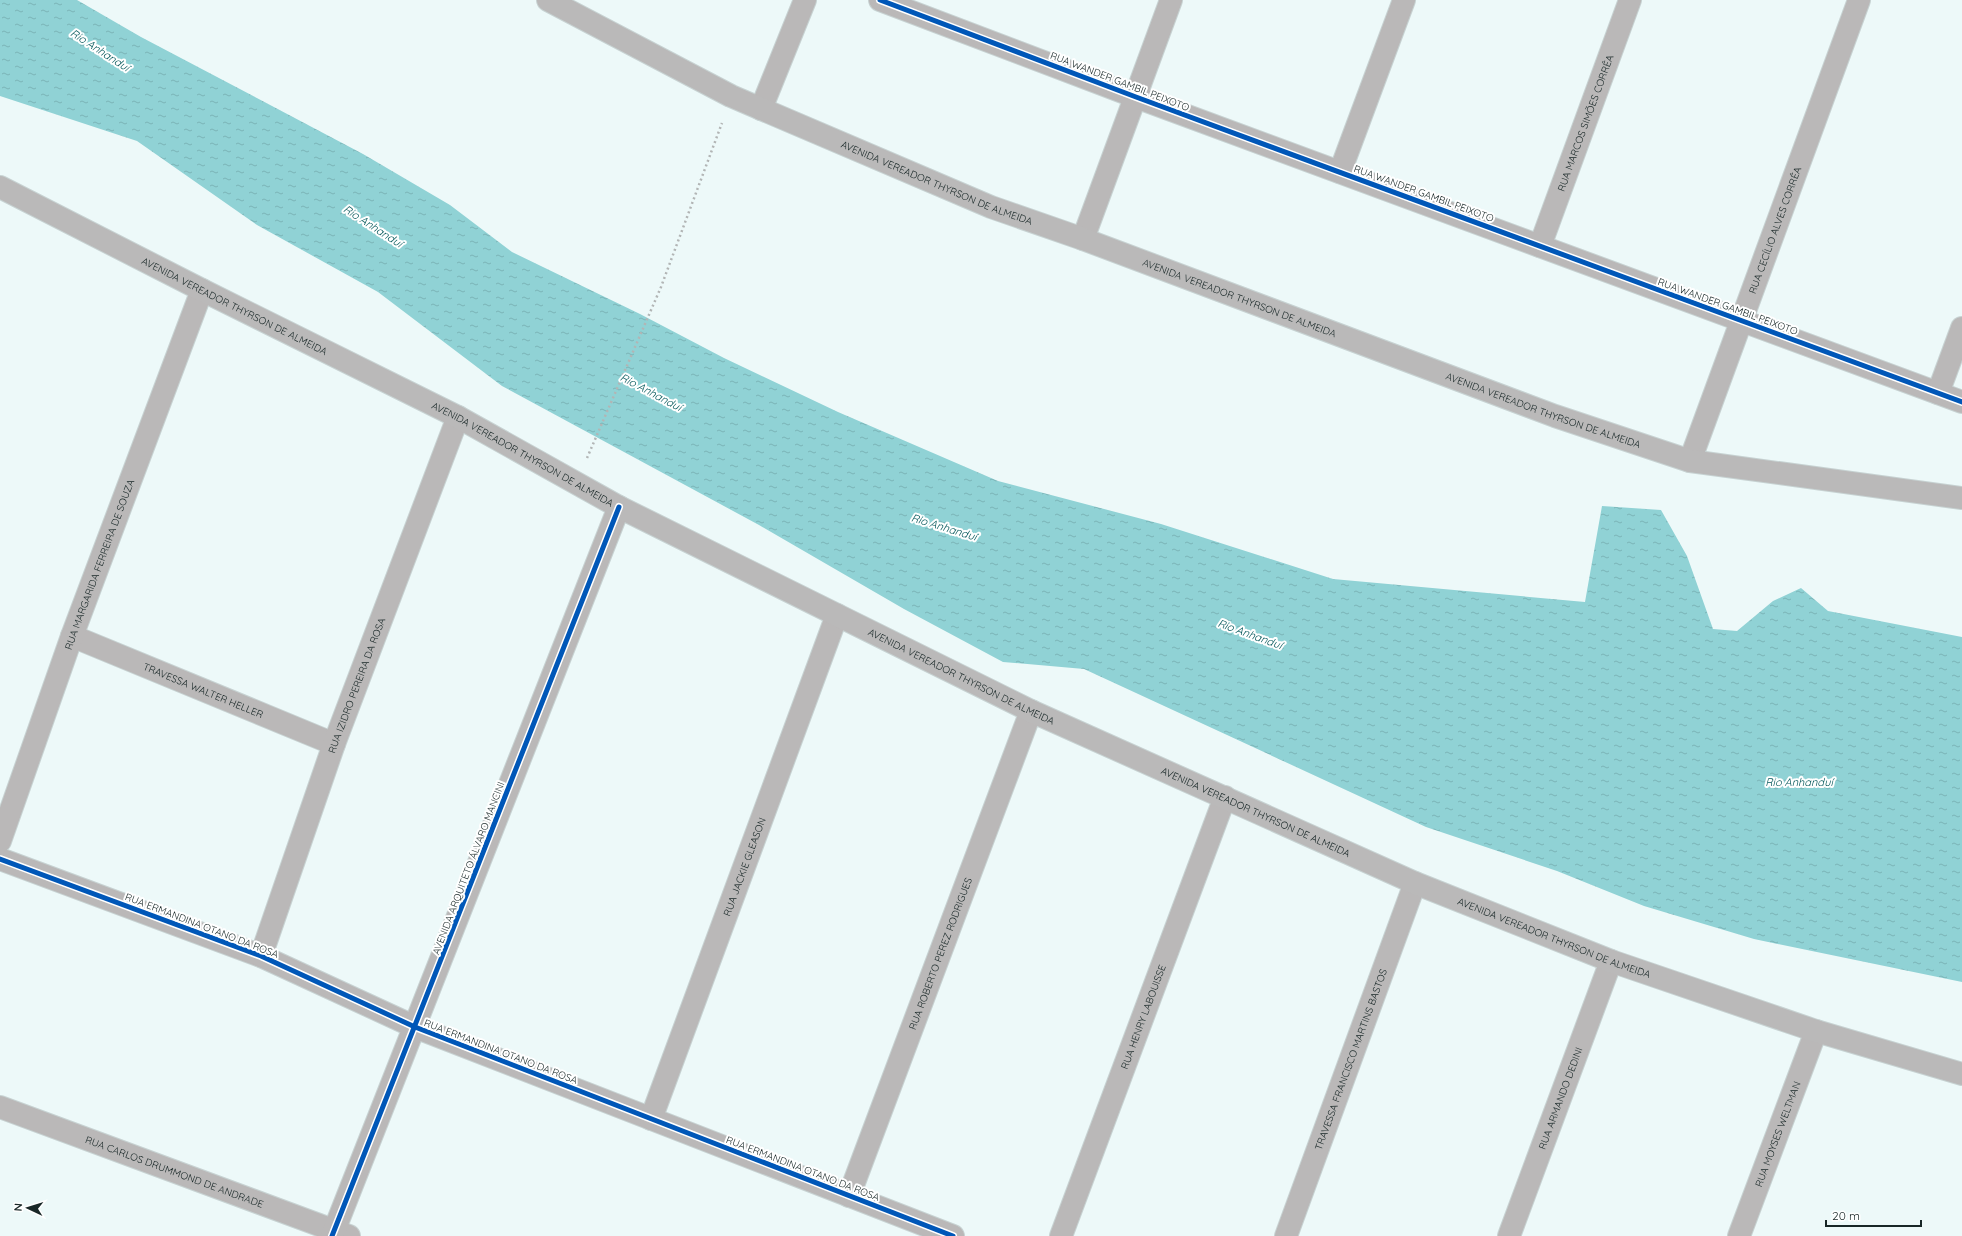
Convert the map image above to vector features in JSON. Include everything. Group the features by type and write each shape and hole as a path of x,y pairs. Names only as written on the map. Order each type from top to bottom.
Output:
{"main road":[{"name":"AVENIDA VEREADOR THYRSON DE ALMEIDA","path":"548,0 731,96 991,207 1083,239 1555,416 1690,461 1962,498"},
{"name":"AVENIDA VEREADOR THYRSON DE ALMEIDA","path":"0,187 202,290 458,417 619,507 1031,711 1415,883 1611,961 1816,1031 1962,1074"}],"street":[{"path":"761,110 806,0"},
{"name":"RUA WANDER GAMBIL PEIXOTO","path":"880,0 1962,402"},
{"path":"1083,239 1171,0"},
{"path":"1340,172 1404,0"},
{"name":"RUA MARCOS SIMÕES CORRÊA","path":"1540,246 1630,0"},
{"name":"RUA CECÍLIO ALVES CORRÊA","path":"1690,461 1859,0"},
{"name":"RUA MARGARIDA FERREIRA DE SOUZA","path":"0,840 72,636 202,290"},
{"path":"1938,393 1962,328"},
{"name":"RUA IZIDRO PEREIRA DA ROSA","path":"261,956 334,744 458,417"},
{"name":"AVENIDA ARQUITETO ÁLVARO MANCINI","path":"338,1234 415,1027 619,507"},
{"name":"RUA JACKIE GLEASON","path":"651,1118 837,616"},
{"name":"TRAVESSA WALTER HELLER","path":"72,636 334,744"},
{"name":"RUA ROBERTO PEREZ RODRIGUES","path":"849,1196 1031,711"},
{"name":"RUA HENRY LABOUISSE","path":"1061,1236 1225,798"},
{"name":"RUA ERMANDINA OTANO DA ROSA","path":"0,859 261,956 415,1027 953,1236"},
{"name":"TRAVESSA FRANCISCO MARTINS BASTOS","path":"1286,1236 1415,883"},
{"name":"RUA ARMANDO DEDINI","path":"1509,1236 1611,961"},
{"name":"RUA MOYSES WELTMAN","path":"1740,1236 1816,1031"},
{"name":"RUA CARLOS DRUMMOND DE ANDRADE","path":"0,1107 338,1234"}],"path":[{"path":"587,459 661,288 731,96"}],"water":[{"name":"Rio Anhanduí","path":"0,0 77,0 141,37 363,154 450,205 512,252 640,314 724,358 838,412 998,481 1161,524 1333,579 1585,602 1602,506 1661,510 1687,556 1713,629 1737,631 1773,601 1801,588 1828,611 1962,637 1962,982 1754,939 1644,906 1557,871 1426,827 1084,669 1003,662 904,609 759,525 502,386 378,292 257,225 137,141 0,96"}],"cycle path":[{"path":"880,0 1136,97 1962,402"},
{"path":"332,1236 619,507"},
{"path":"0,859 261,956 415,1027 953,1236"}]}
